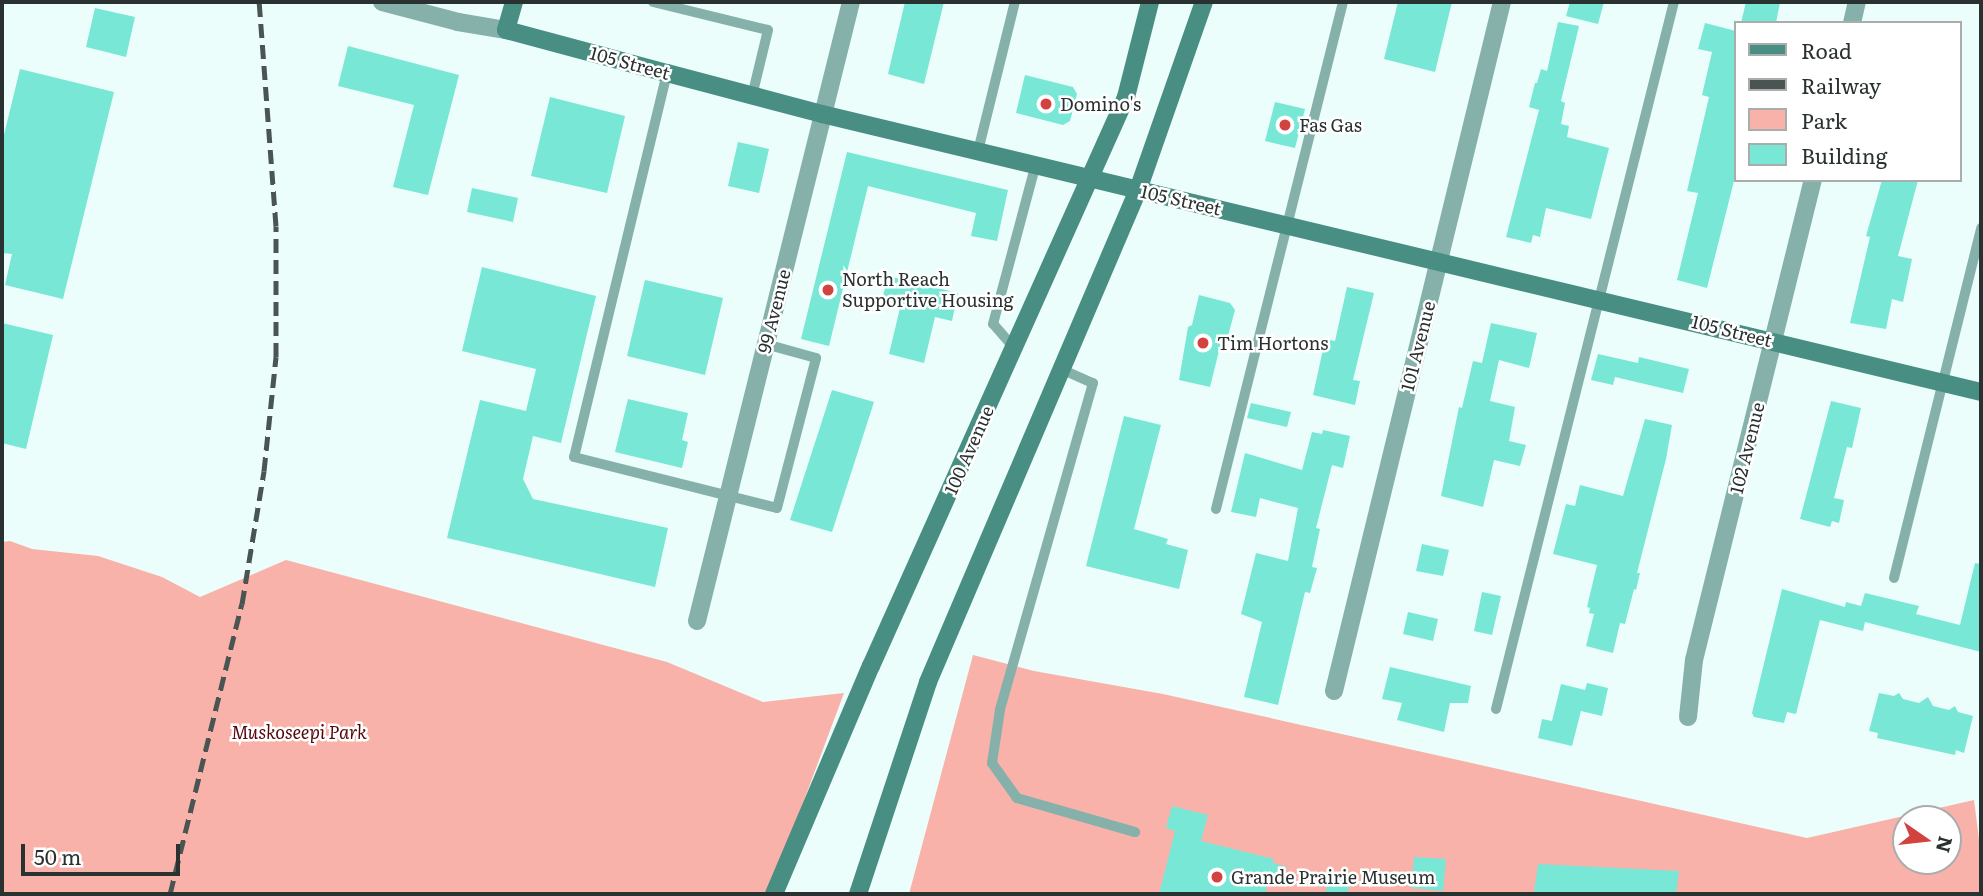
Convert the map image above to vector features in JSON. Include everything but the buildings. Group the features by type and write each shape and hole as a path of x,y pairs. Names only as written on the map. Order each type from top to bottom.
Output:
{"main road":[{"path":"506,30 514,2"},
{"name":"100 Avenue","path":"774,894 871,666 1126,97 1150,2"},
{"path":"858,894 928,682 1138,190 1204,2"},
{"name":"105 Street","path":"506,30 822,114 1981,392"}],"street":[{"name":"105 Street","path":"382,2 458,22 506,30"},
{"name":"99 Avenue","path":"697,621 851,2"},
{"name":"101 Avenue","path":"1334,691 1502,2"},
{"path":"1852,21 1857,2"},
{"name":"102 Avenue","path":"1688,717 1694,660 1812,182"}],"lane":[{"path":"653,2 768,30 752,96"},
{"path":"978,151 1015,2"},
{"path":"1216,509 1343,2"},
{"path":"1496,709 1674,2"},
{"path":"667,73 574,457 777,508 816,358 765,344"},
{"path":"1015,349 993,324 1036,164"},
{"path":"1894,578 1981,228"},
{"path":"1062,369 1093,383 1000,710 992,763 1017,798 1135,832"}],"green space":[{"name":"Muskoseepi Park","path":"10,541 32,549 98,556 162,577 200,597 286,560 667,662 763,702 844,693 769,894 2,894 2,542"},
{"path":"973,655 1034,671 1163,694 1807,838 1892,819 1892,875 1962,875 1962,805 1952,805 1974,800 1981,855 1981,894 909,894"}],"railway":[{"path":"170,894 242,604 264,471 276,357 276,226 259,2"}],"place":[{"name":"Domino's","path":"1046,104"},
{"name":"Fas Gas","path":"1285,125"},
{"name":"North Reach Supportive Housing","path":"828,290"},
{"name":"Tim Hortons","path":"1203,343"},
{"name":"Grande Prairie Museum","path":"1217,877"}]}
